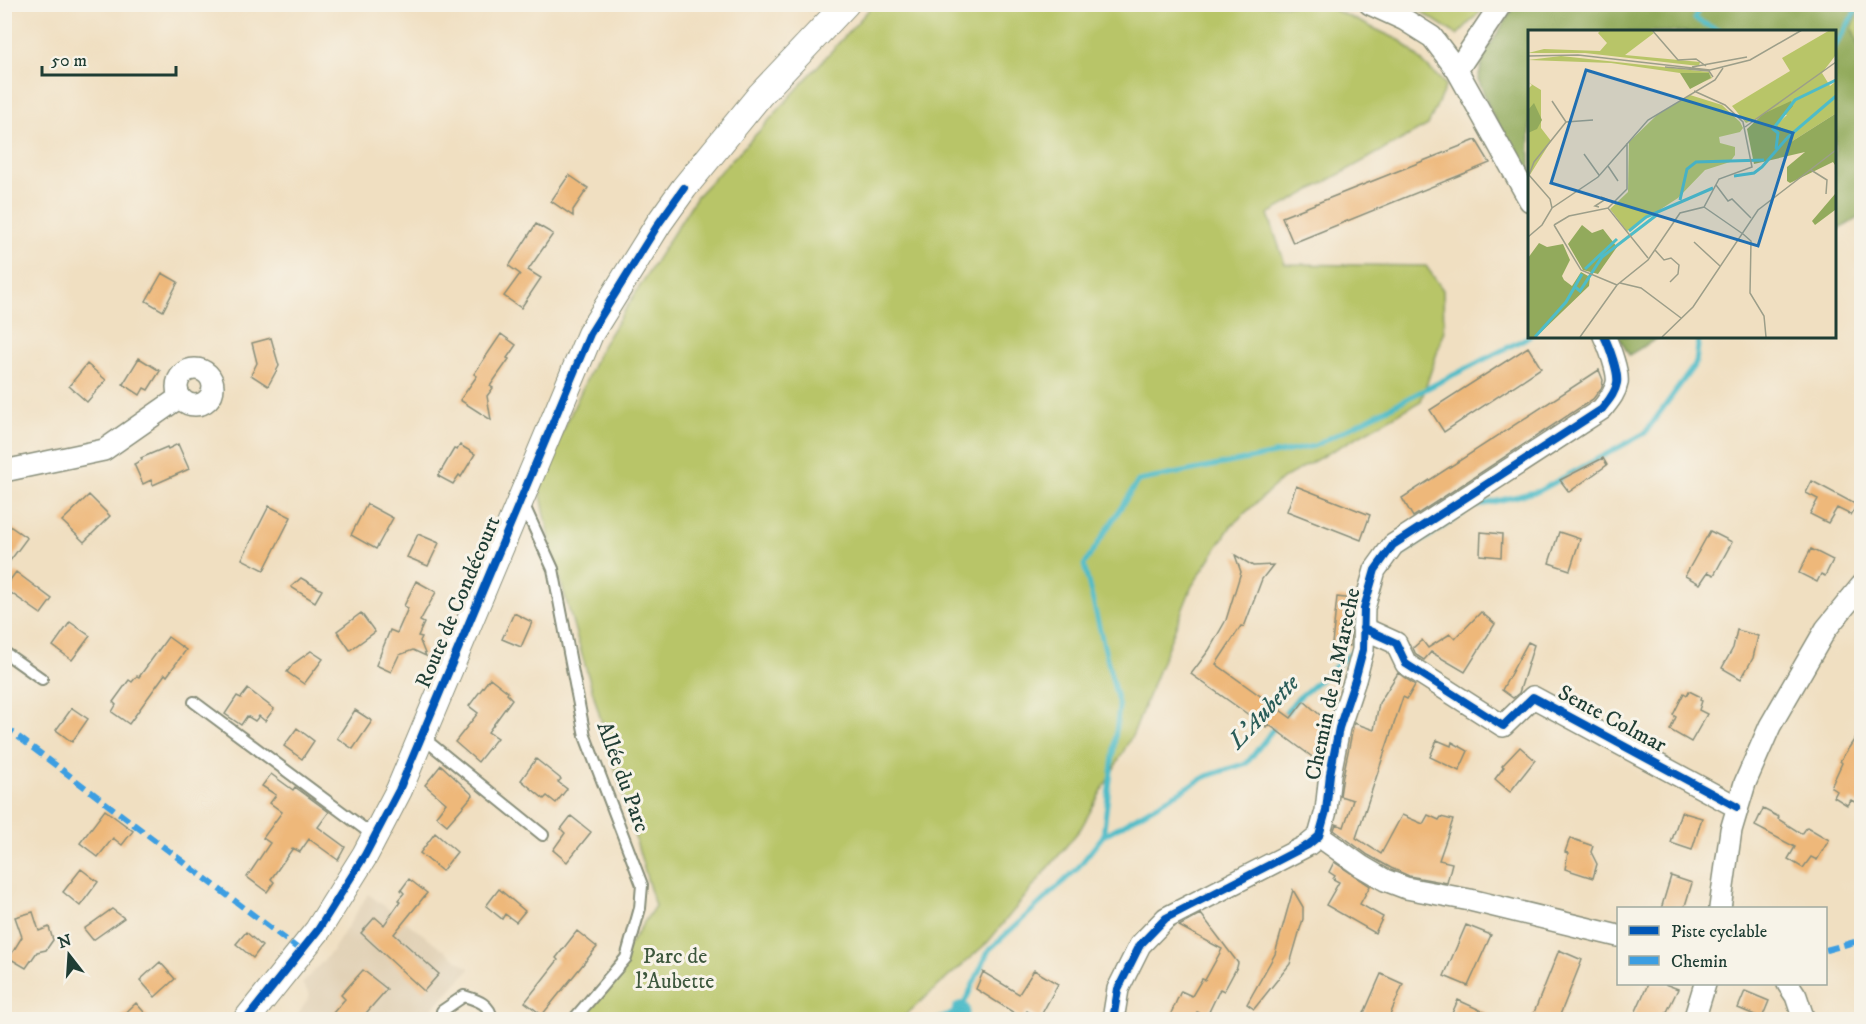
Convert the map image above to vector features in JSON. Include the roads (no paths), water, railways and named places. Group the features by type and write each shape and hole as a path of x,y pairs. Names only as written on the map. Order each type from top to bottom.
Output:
{"street":[{"name":"Route de Condécourt","path":"246,1020 318,930 365,855 399,790 590,334 659,223 684,188 760,95 846,4"},
{"path":"1370,4 1405,20 1432,37 1458,70 1528,197"},
{"path":"1458,70 1501,4"},
{"name":"Chemin de la Mareche","path":"1319,836 1326,811 1339,728 1363,650 1364,608 1375,570 1394,545 1602,408 1613,394 1618,381 1605,338"},
{"path":"4,471 104,450 180,398"},
{"path":"1720,907 1731,830 1737,807 1770,726 1826,629 1862,585"},
{"name":"Sente Colmar","path":"1363,628 1396,643 1406,664 1503,726 1533,697 1737,807"},
{"path":"1113,1020 1118,989 1140,945 1166,918 1308,845 1319,836 1384,880 1406,888 1470,900 1617,936"},
{"path":"1694,1020 1705,985"},
{"path":"1789,985 1796,996 1804,1020"}],"lane":[{"name":"Allée du Parc","path":"521,497 554,569 585,736 642,885 640,908 626,958 573,1020"},
{"path":"4,652 42,679"},
{"path":"194,702 375,837"},
{"path":"421,736 543,835"},
{"path":"442,1011 464,996 482,1002 492,1012 492,1020"}],"waterway":[{"name":"L'Aubette","path":"1700,4 1695,19 1717,30"},
{"name":"L'Aubette","path":"1836,45 1860,4"},
{"name":"L'Aubette","path":"1103,836 1119,707 1084,565 1138,481 1314,446 1528,337"},
{"name":"L'Aubette","path":"1392,561 1472,507 1539,491 1645,433 1696,363 1699,338"},
{"name":"L'Aubette","path":"936,1020 961,1010 989,950 1076,870 1103,836 1207,776 1247,763 1295,701 1357,648"},
{"path":"959,1020 961,1010"}],"park label":[{"name":"Parc de l'Aubette","path":"675,968"}]}
